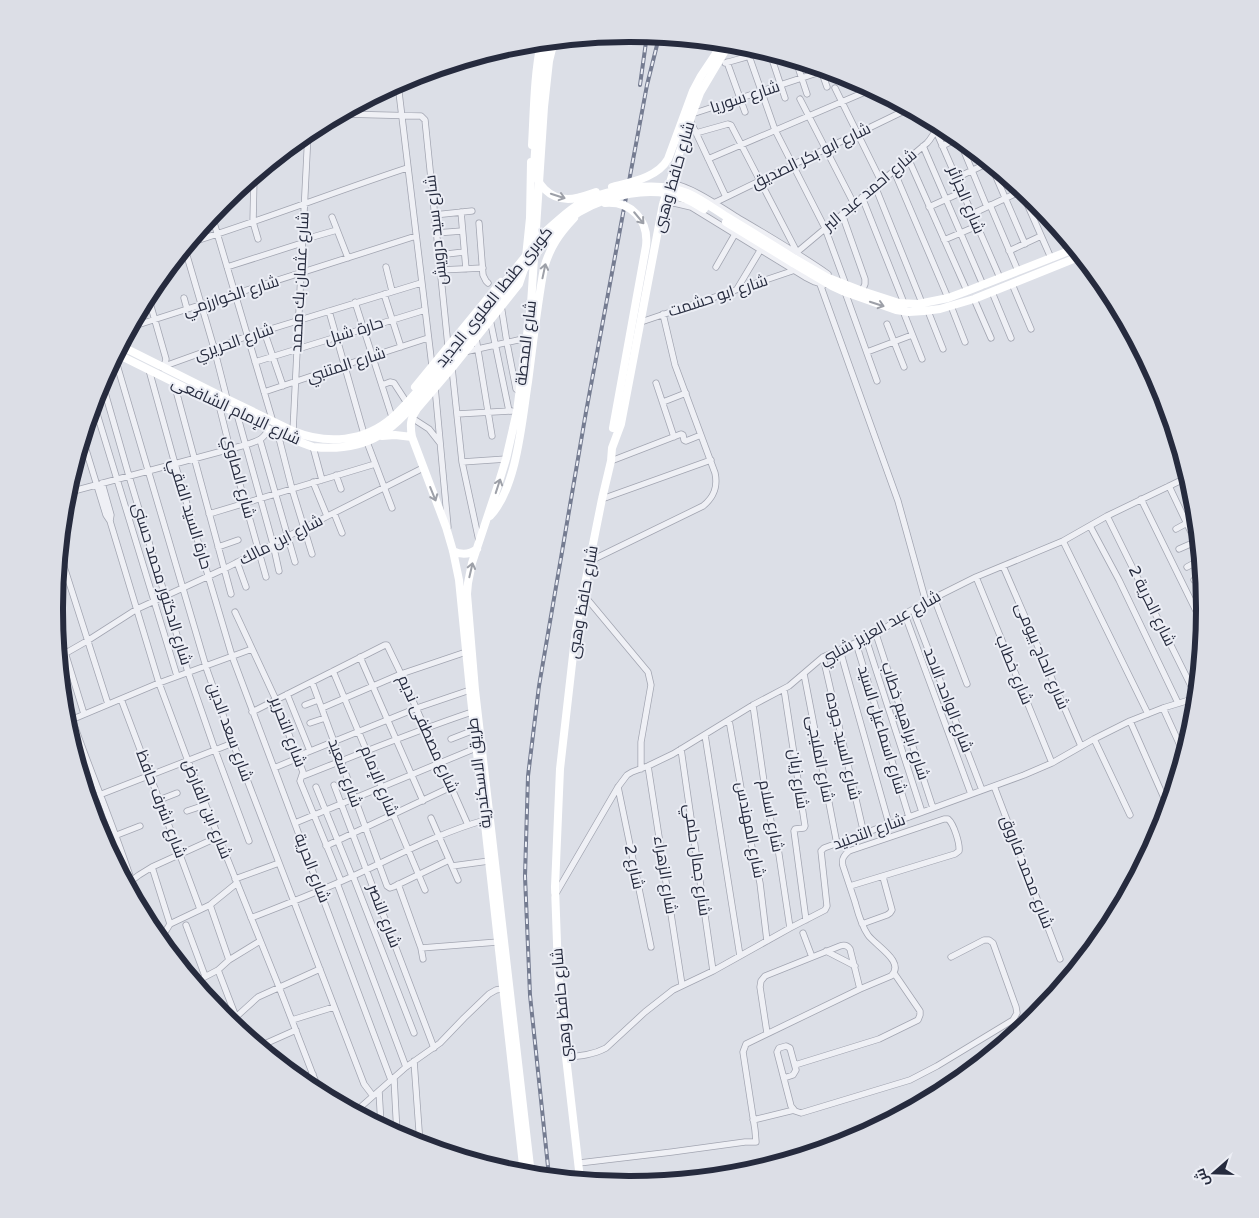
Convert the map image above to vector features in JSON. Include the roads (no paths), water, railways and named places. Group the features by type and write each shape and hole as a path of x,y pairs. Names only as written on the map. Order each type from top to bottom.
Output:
{"main road":[{"name":"شارع المحطة","path":"478,546 506,459 513,411 520,392 532,281 544,106 553,48"},
{"path":"545,49 538,110 534,170 540,185 545,190 552,195 569,199 643,177 660,169 668,159 697,83 719,50"},
{"path":"412,418 429,385 452,368 521,280 530,218 534,103 539,50"},
{"name":"شارع حافظ وهبى","path":"579,1173 558,971 555,895 561,760 575,638 611,461 612,448 622,424 663,204 691,117 703,87 725,51"},
{"name":"كوبرى طنطا العلوى الجديد","path":"429,385 544,233 577,205 605,193 628,188 648,187 672,189 686,193 845,288"},
{"name":"كوبرى طنطا العلوى الجديد","path":"429,385 545,243 562,225 580,212 601,202 629,194 648,192 677,196 697,204 795,259"},
{"path":"595,205 609,203 630,209 643,221 647,235 613,428 612,448"},
{"path":"486,520 493,513 505,493 515,464 547,257 558,236 580,212"},
{"name":"شارع الإمام الشافعى","path":"407,403 412,390 527,249"},
{"path":"845,288 887,307 922,304 948,298 1068,251"},
{"path":"845,288 862,291 903,307 909,312 928,311 974,299 1075,259"},
{"path":"1031,266 1034,275"},
{"path":"521,280 527,279 532,281"},
{"name":"شارع الإمام الشافعى","path":"126,349 273,422 313,438 334,440 377,437 396,423 429,385"},
{"name":"شارع الإمام الشافعى","path":"122,356 278,434 313,447 339,447 366,438 429,385"},
{"name":"طريق الاسكندرية","path":"412,418 412,437 443,517 459,580 498,942 531,1167"},
{"path":"377,437 395,435 412,437"},
{"path":"453,551 465,554 473,552 478,546"},
{"name":"طريق الاسكندرية","path":"478,546 469,573 467,605 523,1166"}],"street":[{"path":"716,65 749,56 775,130 826,228 877,381"},
{"path":"772,61 785,98"},
{"path":"727,62 745,112"},
{"path":"798,69 807,94"},
{"name":"شارع سوريا","path":"691,117 814,74"},
{"path":"825,78 827,87"},
{"path":"835,88 881,181"},
{"path":"399,92 432,366"},
{"path":"708,158 862,93"},
{"path":"800,99 854,204"},
{"name":"شارع ابو بكر الصديق","path":"714,203 901,112"},
{"path":"353,114 401,116"},
{"name":"شارع سيد درويش","path":"401,116 422,116 426,122 448,346"},
{"path":"691,117 696,133 726,197"},
{"path":"696,133 728,124 731,125 760,180 805,277 820,284 834,283"},
{"name":"شارع احمد عبد البر","path":"795,259 826,228 923,146 935,132"},
{"name":"شارع الجزائر","path":"940,135 942,146 1000,278"},
{"path":"942,146 950,142"},
{"name":"شارع عثمان بك محمد","path":"293,431 307,144"},
{"path":"923,146 983,285"},
{"path":"965,154 1018,271"},
{"path":"908,158 967,291"},
{"path":"956,178 982,167"},
{"path":"200,240 407,168"},
{"path":"894,171 948,298"},
{"path":"996,177 1025,244"},
{"path":"670,183 684,186 714,203 795,259"},
{"path":"254,185 253,222 258,239"},
{"path":"875,186 922,304"},
{"path":"929,207 962,192"},
{"path":"972,214 1014,193"},
{"path":"862,197 922,359"},
{"path":"663,204 680,203 691,207 761,249 795,259"},
{"path":"1028,206 1051,258"},
{"path":"434,215 472,211"},
{"path":"461,212 466,269"},
{"path":"842,214 865,279 862,291"},
{"path":"332,217 348,258"},
{"path":"479,223 484,278 488,283"},
{"path":"214,224 273,422"},
{"path":"944,240 977,226"},
{"path":"227,268 337,230"},
{"path":"436,233 462,231"},
{"path":"716,267 735,234"},
{"name":"شارع الخوارزمي","path":"140,324 416,236"},
{"path":"1009,251 1041,236"},
{"path":"737,289 761,249"},
{"path":"438,255 464,252"},
{"path":"187,255 227,400"},
{"name":"شارع ابو حشمت","path":"641,322 737,289 795,259"},
{"path":"386,267 392,291"},
{"path":"440,270 483,268"},
{"name":"شارع الحريري","path":"162,367 248,336 421,283"},
{"path":"820,284 898,502 926,602"},
{"path":"1012,284 1031,329"},
{"path":"992,292 1011,338"},
{"path":"384,294 400,347"},
{"path":"184,298 187,310"},
{"path":"974,299 991,338"},
{"path":"356,302 392,417"},
{"path":"501,305 516,389 520,392"},
{"path":"151,306 166,359 162,367"},
{"path":"951,306 965,342"},
{"name":"حارة شبل","path":"255,362 425,310"},
{"path":"329,311 366,438 392,508"},
{"path":"928,311 943,349"},
{"path":"590,561 703,506 712,498 716,486 711,460 675,365 663,314"},
{"path":"457,414 513,411 490,319"},
{"path":"887,324 904,367"},
{"path":"264,331 283,386"},
{"path":"867,352 912,335"},
{"name":"شارع المتنبي","path":"264,392 428,338"},
{"path":"476,338 492,436"},
{"path":"464,352 527,338"},
{"path":"452,368 462,462 478,546"},
{"name":"شارع سعد الدين","path":"116,369 149,471 206,666 233,743 364,1084 373,1096"},
{"name":"حارة السيد الفقي","path":"149,370 174,464 232,656"},
{"path":"382,385 390,382 394,383 407,403"},
{"path":"174,383 231,594"},
{"path":"656,383 674,437"},
{"path":"429,385 441,446 449,537"},
{"path":"662,402 686,393"},
{"name":"شارع الدكتور محمد حسنى","path":"105,394 188,672 250,841"},
{"name":"شارع الصاوي","path":"219,405 266,577"},
{"path":"237,414 279,571"},
{"path":"97,415 177,676"},
{"path":"412,418 429,429 441,446"},
{"path":"76,490 245,445 260,440 269,429"},
{"path":"278,434 292,489 312,554"},
{"path":"611,461 682,434 686,441 701,435"},
{"path":"260,440 295,562"},
{"path":"313,447 322,480"},
{"name":"شارع ابن الفارض","path":"86,449 110,515 110,521 159,683 188,761 280,987 315,1080"},
{"path":"462,462 506,459"},
{"path":"602,499 711,460"},
{"path":"209,514 375,464"},
{"name":"شارع ابن مالك","path":"65,654 137,609 224,569 423,468"},
{"path":"336,476 341,489"},
{"name":"شارع عبد العزيز شلبي","path":"555,895 618,787 627,775 705,736 753,705 793,684 823,657 876,634 926,602 976,577 1063,541 1107,516 1181,481"},
{"path":"313,482 327,516"},
{"path":"1169,486 1190,531"},
{"path":"1141,499 1196,610"},
{"path":"334,513 342,533"},
{"name":"شارع الحرية 2","path":"1107,516 1191,686"},
{"path":"1176,529 1187,523"},
{"path":"1090,526 1119,580 1178,703"},
{"path":"218,547 238,540"},
{"path":"1063,541 1148,714"},
{"path":"1179,549 1192,543"},
{"path":"238,562 246,587"},
{"path":"1187,566 1194,563"},
{"name":"شارع الحاج بيومى","path":"1003,566 1080,746"},
{"path":"64,568 108,704"},
{"name":"شارع خطاب","path":"976,577 1052,763"},
{"path":"583,594 648,672 651,685 641,742 640,769"},
{"path":"934,598 967,684"},
{"name":"شارع الواحد الاحد","path":"913,610 982,790"},
{"name":"شارع التحرير","path":"235,612 276,700 298,757 303,772 300,781 326,846 406,1067"},
{"path":"905,615 971,794"},
{"name":"شارع ابراهيم خطاب","path":"876,634 933,808"},
{"path":"866,639 922,812"},
{"name":"شارع اسماعيل السيد","path":"856,643 909,816"},
{"name":"شارع مصطفى نديم","path":"360,657 386,645 388,646 468,825"},
{"path":"74,718 159,683 252,649"},
{"path":"840,650 889,824"},
{"path":"322,708 401,674 466,652"},
{"path":"65,654 84,714"},
{"name":"شارع الحرية","path":"232,656 393,1079 396,1125"},
{"path":"252,712 360,657 423,800"},
{"name":"شارع السيد جوده","path":"823,657 864,834"},
{"name":"شارع الإمام","path":"333,671 425,890"},
{"name":"شارع المليجى","path":"804,674 837,844"},
{"name":"شارع سعيد","path":"312,682 387,886 390,888 398,884"},
{"name":"شارع زيان","path":"784,689 805,826 804,828 794,830 806,920"},
{"path":"274,768 310,751 416,708 470,690"},
{"path":"287,694 310,751"},
{"name":"شارع اشرف حافظ","path":"121,699 200,909"},
{"path":"305,705 318,700"},
{"name":"شارع التجنيد","path":"566,1057 593,1054 606,1048 669,992 682,984 713,972 826,909 821,852 824,848 1024,775 1052,763 1080,746 1130,721 1188,700"},
{"name":"شارع اسلام","path":"753,705 768,810 780,856 790,928"},
{"path":"1163,708 1181,740"},
{"path":"303,776 425,728 472,712"},
{"path":"310,724 325,718"},
{"name":"شارع المهندس","path":"729,720 749,834 760,883 767,941"},
{"path":"1130,721 1164,797"},
{"path":"450,739 474,730"},
{"path":"705,736 740,956"},
{"path":"1094,739 1130,815"},
{"path":"95,797 233,743"},
{"path":"295,823 476,748"},
{"name":"شارع جمال حلمي","path":"681,749 713,972"},
{"path":"81,753 115,836 125,868"},
{"name":"شارع الزهراء","path":"648,766 682,984"},
{"name":"شارع النصر","path":"334,785 434,1048"},
{"name":"شارع محمد فاروق","path":"994,786 1060,959"},
{"path":"316,787 414,1033"},
{"path":"326,846 452,787"},
{"name":"شارع 2","path":"618,787 651,947"},
{"path":"159,800 177,793"},
{"path":"187,812 206,805"},
{"path":"431,818 458,880"},
{"path":"578,1163 756,1142 743,1049 748,1042 891,976 896,968 895,963 864,929 842,863 844,855 849,851 944,819 950,821 959,845 957,853 850,886"},
{"path":"251,918 353,876 439,836 485,820"},
{"path":"111,837 140,826"},
{"path":"132,880 139,874 218,837"},
{"path":"424,959 422,948 398,884 450,863 490,861"},
{"path":"164,932 170,924 210,905 236,881 279,863"},
{"path":"152,868 170,924"},
{"path":"862,924 890,914 892,910 883,877"},
{"path":"210,905 229,960"},
{"path":"186,925 205,976"},
{"path":"803,933 812,957"},
{"path":"784,1078 795,1074 796,1070 789,1047 785,1046 778,1049 777,1052 791,1106 794,1110 801,1113 910,1080 1013,1020 1017,1013 1016,1007 993,943 989,940 984,940 951,957"},
{"path":"200,979 218,970 229,960 260,941"},
{"path":"422,948 498,942"},
{"path":"767,1033 760,986 765,976 842,945 848,946 850,950 860,989"},
{"path":"826,951 854,966"},
{"path":"236,1017 258,997 320,969"},
{"path":"218,970 236,1016"},
{"path":"795,1065 879,1039 918,1020 920,1012 894,973"},
{"path":"361,1108 406,1067 434,1048 489,994 506,988"},
{"path":"292,1020 334,1007"},
{"path":"266,1043 296,1030"},
{"path":"414,1061 419,1134"},
{"path":"309,1076 313,1074"},
{"path":"379,1091 381,1118"},
{"path":"753,1120 794,1110"}],"railway":[{"path":"640,85 646,43"},
{"path":"548,1170 530,995 525,876 528,776 539,686 586,412 647,85 657,43"}]}
